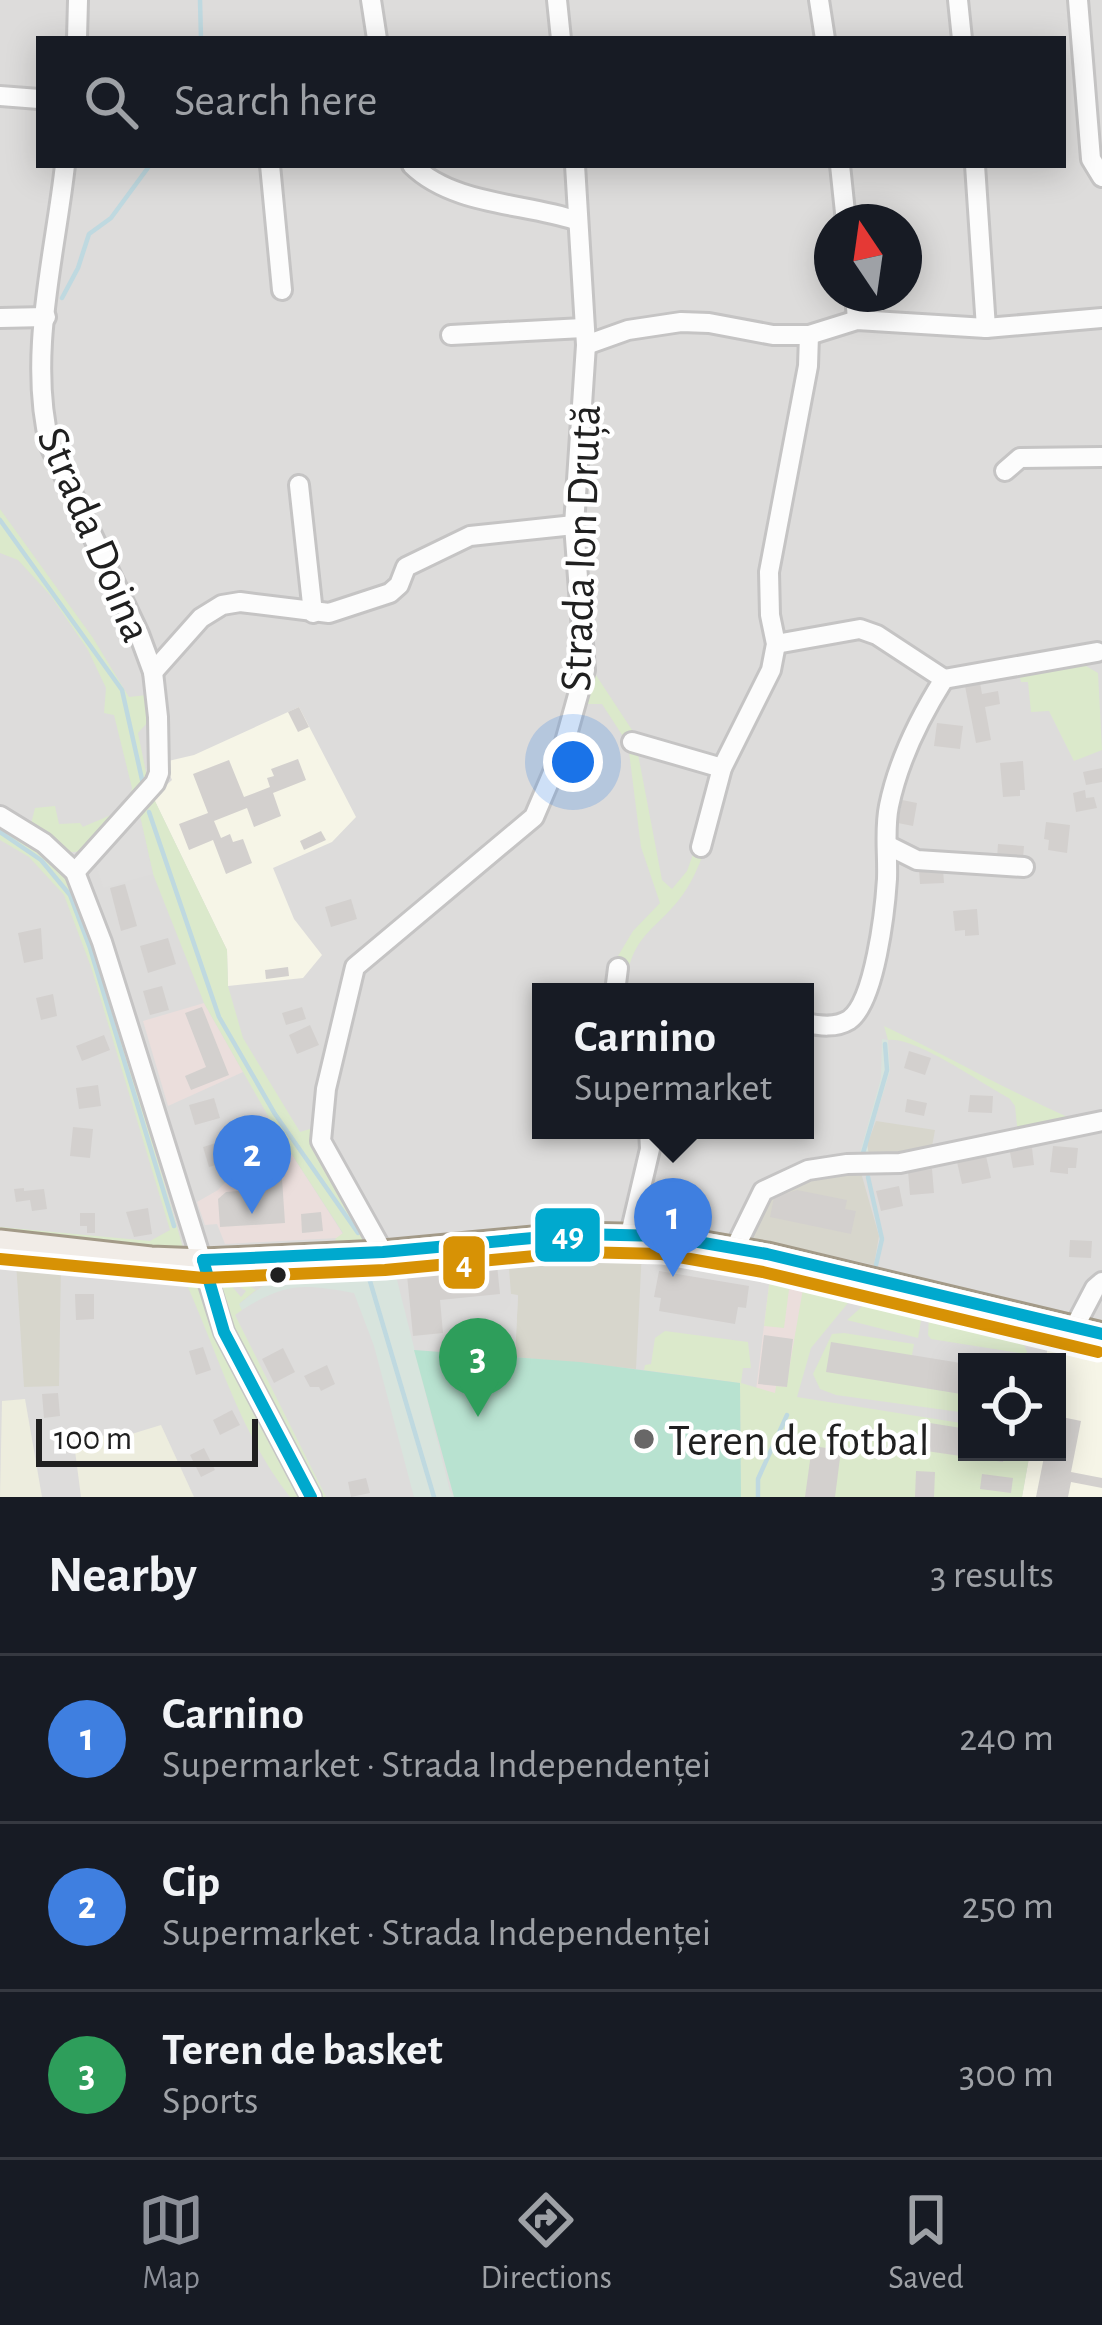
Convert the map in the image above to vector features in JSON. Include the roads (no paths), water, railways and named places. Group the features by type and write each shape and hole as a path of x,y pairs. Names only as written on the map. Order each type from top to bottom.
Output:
{"main road":[{"path":"0,1241 202,1260 630,1234 735,1248 1102,1334"}],"street":[{"path":"77,36 78,0"},
{"path":"371,0 377,36"},
{"path":"557,0 561,36"},
{"path":"819,0 825,36"},
{"path":"958,0 962,36"},
{"path":"1078,0 1090,159 1102,178"},
{"path":"0,96 36,99"},
{"name":"Strada Doina","path":"65,168 40,386 50,446 153,672 159,773 75,872"},
{"path":"270,168 282,290"},
{"path":"416,168 446,190 575,220"},
{"name":"Strada Ion Druță","path":"383,1252 322,1141 324,1103 356,967 534,817 580,699 585,670 574,525 585,337 574,168"},
{"path":"840,168 844,204"},
{"path":"974,168 986,328"},
{"path":"856,312 857,320"},
{"path":"0,318 46,316"},
{"path":"451,334 585,337 681,322 808,335 857,320 986,328 1102,319"},
{"path":"701,847 722,768 771,670 776,644 769,572 808,366 808,335"},
{"path":"1005,471 1021,458 1102,457"},
{"path":"299,485 313,613"},
{"path":"153,672 201,618 222,605 240,602 329,614 390,593 406,567 470,536 574,525"},
{"path":"776,644 860,629 944,679 1100,652"},
{"path":"814,1024 847,1022 863,1001 873,974 887,884 889,805 912,738 944,679"},
{"path":"632,742 722,768"},
{"path":"0,816 44,843 75,872 102,942 224,1332 311,1497"},
{"path":"887,845 908,858 1024,867"},
{"path":"887,884 908,858"},
{"path":"616,983 618,968"},
{"path":"735,1248 763,1191 808,1170 900,1163 1102,1120"},
{"path":"630,1234 649,1139"},
{"path":"1074,1328 1102,1282"}],"waterway":[{"path":"200,0 201,36"},
{"path":"62,298 89,234 111,218 148,168"},
{"path":"0,520 122,690 143,784"},
{"path":"149,812 219,1017 275,1114 358,1233"},
{"path":"0,832 41,860 70,895 174,1226"},
{"path":"863,1153 887,1070 885,1044"},
{"path":"868,1177 882,1239 876,1265"},
{"path":"367,1271 434,1497"},
{"path":"758,1497 758,1479 787,1415"}],"place":[{"name":"Cip","path":"252,1214"},
{"name":"Carnino","path":"673,1277"},
{"name":"Teren de basket","path":"478,1417"},
{"name":"Teren de fotbal","path":"644,1439"}]}
